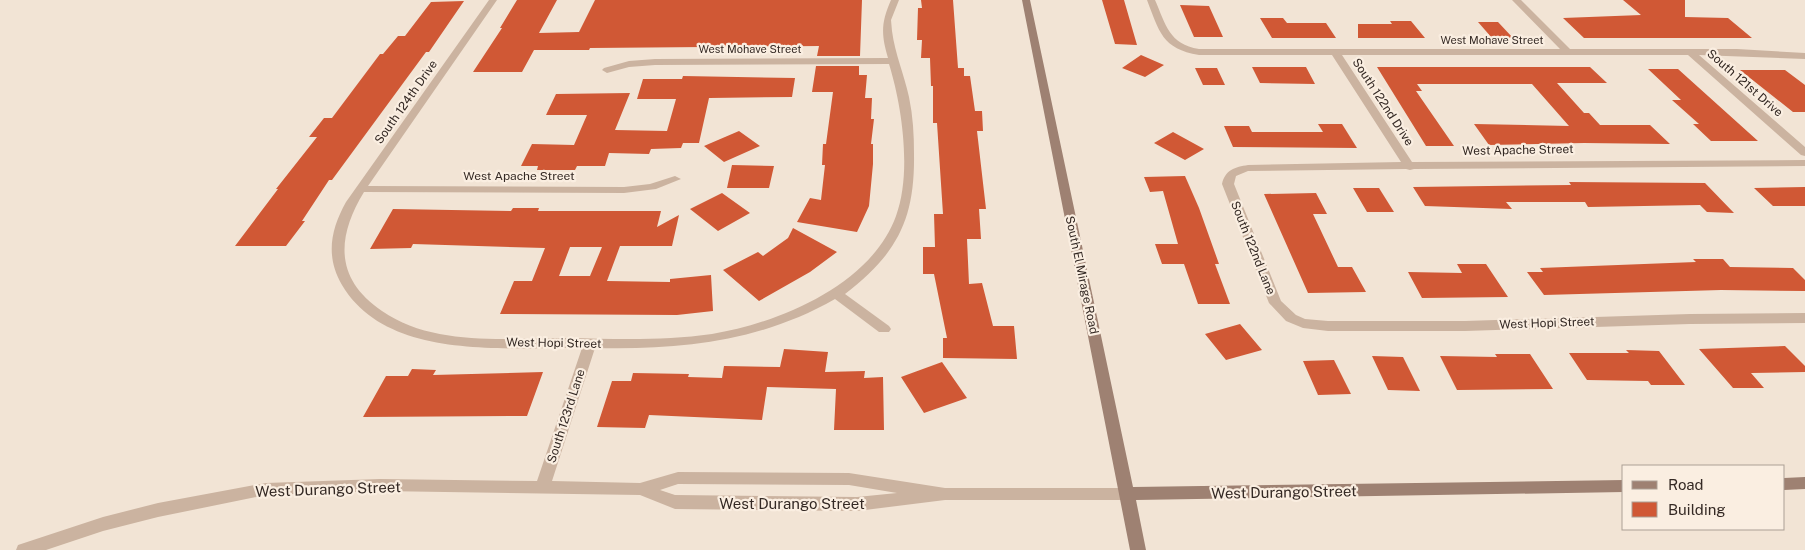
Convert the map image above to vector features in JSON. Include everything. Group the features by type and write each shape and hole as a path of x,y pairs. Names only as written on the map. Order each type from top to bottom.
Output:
{"main road":[{"name":"South El Mirage Road","path":"1026,0 1138,550"},
{"path":"1785,484 1805,483"},
{"name":"West Durango Street","path":"1127,494 1622,486"}],"street":[{"name":"South 124th Drive","path":"343,221 361,189 493,0"},
{"name":"West Hopi Street","path":"343,221 337,248 343,276 361,301 391,322 432,336 456,340 590,344 684,342 730,335 776,322 835,293 849,284 884,250 898,226 905,205 907,124 903,96 886,26 895,0"},
{"name":"West Mohave Street","path":"1151,0 1165,34 1178,48 1209,52 1754,52 1805,56"},
{"path":"1516,0 1568,52"},
{"name":"South 122nd Drive","path":"1335,52 1410,167"},
{"name":"South 121st Drive","path":"1690,52 1805,152"},
{"name":"West Mohave Street","path":"608,70 629,64 655,62 894,61"},
{"name":"West Apache Street","path":"1233,173 1248,168 1410,167 1547,163 1805,162"},
{"name":"South 122nd Lane","path":"1233,173 1228,177 1230,190 1268,286 1275,303 1291,318"},
{"name":"West Apache Street","path":"361,189 624,190 652,187 675,179"},
{"path":"835,293 884,329"},
{"name":"West Hopi Street","path":"1291,318 1302,322 1328,326 1464,326 1690,318 1805,318"},
{"name":"South 123rd Lane","path":"542,488 590,344"},
{"name":"West Durango Street","path":"24,550 102,524 158,510 266,489 380,485 640,489 678,478 849,479 944,494"},
{"name":"West Durango Street","path":"640,489 675,502 857,504 944,494 1127,494"}],"building":[{"path":"517,0 557,0 539,33 579,32 595,0 862,0 860,56 817,56 819,46 534,50 522,72 473,72 502,28 500,28"},
{"path":"921,0 953,0 958,68 964,68 964,76 970,76 975,111 982,111 983,131 977,131 986,209 979,209 981,239 967,239 969,284 982,283 993,326 1014,326 1017,359 943,358 943,338 947,338 934,274 923,274 923,247 935,247 934,214 943,214 937,123 933,123 933,86 931,86 930,58 921,58 922,40 917,40 918,8 922,8"},
{"path":"1102,0 1124,0 1137,45 1115,44"},
{"path":"1623,0 1685,0 1685,17 1728,18 1752,38 1584,38 1563,18 1641,15"},
{"path":"464,1 429,52 426,52 332,180 329,180 302,221 305,221 286,246 235,246 278,189 276,189 317,137 309,137 324,118 332,118 380,54 383,54 398,36 405,36 431,2"},
{"path":"1180,5 1209,6 1223,37 1194,37"},
{"path":"1260,18 1283,18 1287,23 1326,23 1336,38 1272,38"},
{"path":"1390,21 1411,21 1425,38 1358,38 1358,24 1392,24"},
{"path":"1478,22 1498,22 1513,38 1492,38"},
{"path":"1141,55 1164,65 1145,77 1122,68"},
{"path":"816,66 859,66 859,75 867,75 865,98 872,98 871,119 874,119 871,144 873,144 873,164 869,206 857,232 797,222 810,198 821,200 825,165 822,165 823,144 826,144 833,92 812,92"},
{"path":"1252,67 1306,67 1315,84 1260,83"},
{"path":"1377,67 1590,67 1607,83 1557,83 1584,113 1589,113 1600,125 1650,125 1670,144 1489,145 1474,124 1569,126 1532,84 1417,84 1422,91 1416,91 1454,146 1426,146"},
{"path":"1195,68 1217,68 1225,85 1203,85"},
{"path":"1648,69 1678,69 1758,141 1711,141 1693,124 1699,124 1672,100 1681,100"},
{"path":"1740,70 1785,70 1805,85 1805,112 1793,112"},
{"path":"683,76 795,78 792,97 709,98 699,143 683,143 681,148 651,149 649,154 609,153 605,166 577,166 575,170 537,170 538,166 521,166 532,144 574,145 587,115 546,115 556,94 630,93 615,130 667,131 676,99 637,99 643,79 682,79"},
{"path":"1318,124 1342,124 1357,148 1233,147 1224,126 1249,126 1252,132 1323,132"},
{"path":"739,131 760,146 724,162 704,146"},
{"path":"1173,132 1204,149 1185,160 1154,143"},
{"path":"732,165 774,166 769,188 727,188"},
{"path":"1185,176 1199,208 1219,264 1215,264 1230,304 1198,304 1184,264 1162,264 1155,244 1178,244 1163,191 1150,192 1144,177"},
{"path":"1569,182 1705,183 1734,213 1707,212 1700,205 1588,207 1585,202 1506,202 1512,209 1425,206 1413,187 1571,185"},
{"path":"1805,187 1805,206 1773,206 1754,188"},
{"path":"1353,188 1379,188 1394,212 1367,212"},
{"path":"722,193 750,213 718,231 690,209"},
{"path":"1316,193 1327,214 1313,214 1338,267 1352,267 1366,292 1308,293 1264,194"},
{"path":"513,208 539,208 538,211 661,211 657,227 679,215 672,246 620,246 607,281 670,282 670,279 711,275 713,311 677,315 500,314 514,281 532,281 545,248 413,244 411,248 370,249 393,209 511,211","holes":["570,247 602,247 590,276 559,276"]},
{"path":"793,228 837,252 810,272 759,301 723,270 758,252 763,256 788,238"},
{"path":"1693,259 1723,259 1730,267 1793,268 1805,280 1805,291 1721,290 1544,295 1527,272 1543,272 1540,268 1696,262"},
{"path":"1457,264 1486,264 1508,297 1422,298 1408,272 1462,273"},
{"path":"1240,324 1262,350 1226,360 1205,334"},
{"path":"1785,346 1805,366 1805,372 1751,373 1764,388 1733,388 1699,349"},
{"path":"784,349 828,352 825,372 865,371 864,378 883,377 884,430 834,430 836,389 767,387 762,420 649,415 645,428 597,427 612,381 631,381 633,373 689,374 688,377 722,378 724,366 780,367"},
{"path":"1626,350 1659,351 1685,385 1651,385 1648,381 1587,380 1569,353 1629,353"},
{"path":"1495,354 1530,354 1553,389 1457,390 1440,356 1497,357"},
{"path":"1372,356 1403,357 1420,391 1388,390"},
{"path":"1334,360 1351,394 1318,395 1303,361"},
{"path":"942,362 967,398 924,413 901,377"},
{"path":"412,369 436,370 433,375 543,372 527,416 363,417 386,376 408,376"}]}
